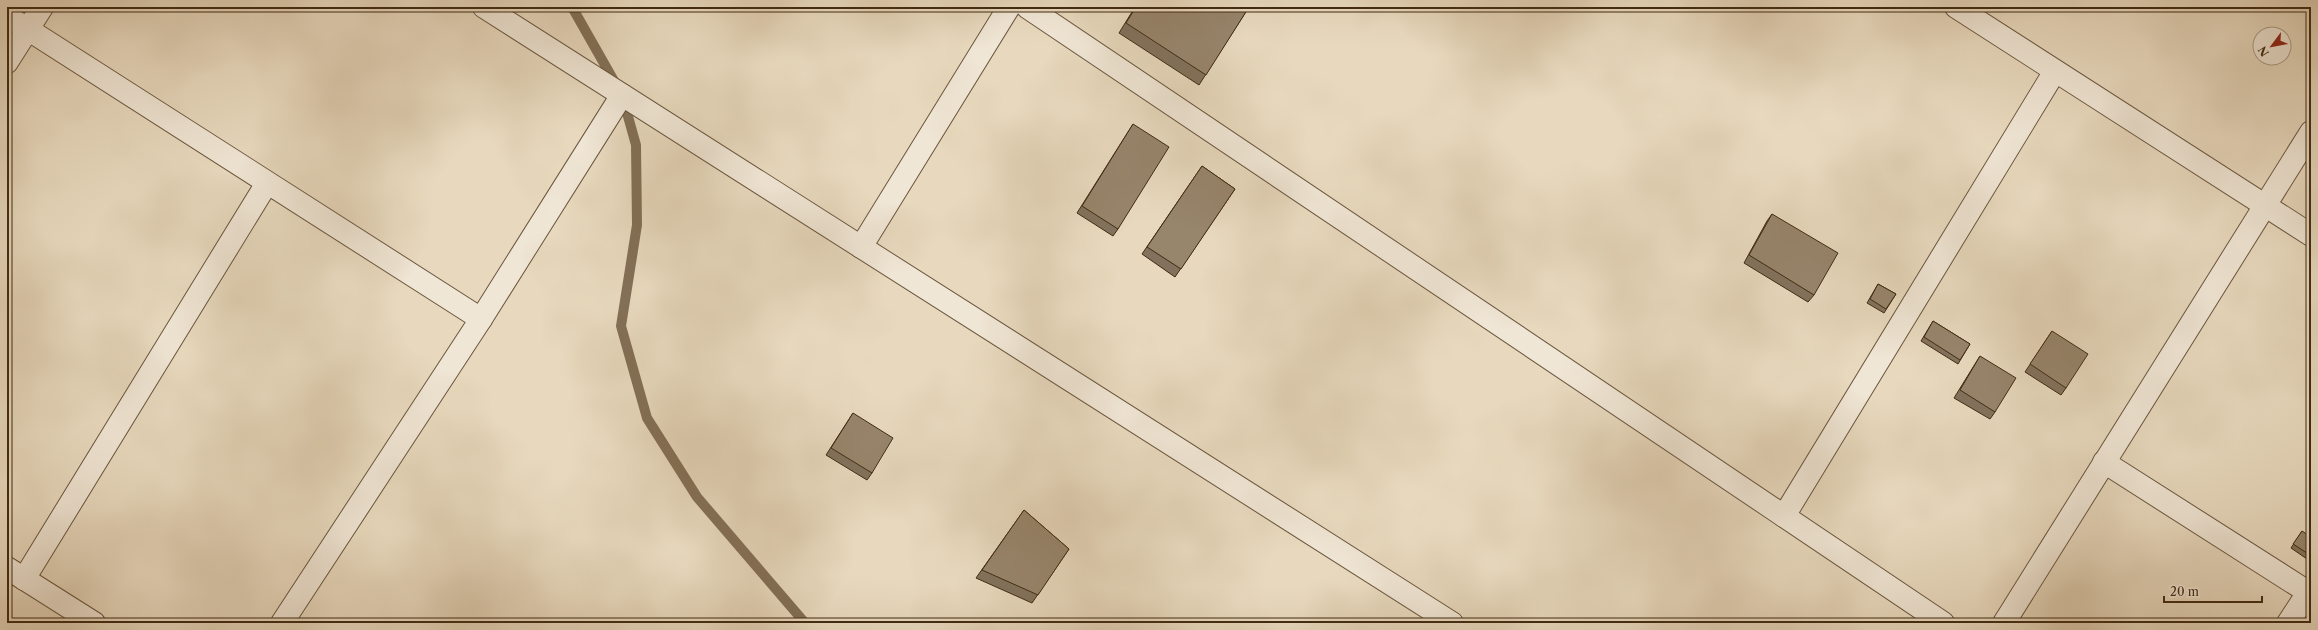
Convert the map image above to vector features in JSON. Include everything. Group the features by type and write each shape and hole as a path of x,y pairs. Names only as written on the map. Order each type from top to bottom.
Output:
{"street":[{"path":"7,62 42,7"},
{"path":"484,7 1452,623"},
{"path":"861,247 1009,7"},
{"path":"1027,7 1943,623"},
{"path":"1956,7 2311,235"},
{"path":"7,16 481,319"},
{"path":"1784,516 2055,71"},
{"path":"282,623 481,319 622,95"},
{"path":"2004,623 2311,132"},
{"path":"94,623 16,573 267,183"},
{"path":"2104,462 2310,591 2288,623"}],"building":[{"path":"1136,7 1249,7 1206,75 1126,23"},
{"path":"1133,124 1169,147 1118,229 1082,206"},
{"path":"1202,166 1235,189 1181,269 1147,247"},
{"path":"1772,214 1838,253 1814,295 1749,255"},
{"path":"1878,284 1896,294 1886,309 1870,299"},
{"path":"1933,321 1970,344 1960,360 1924,337"},
{"path":"2052,331 2088,354 2066,388 2030,364"},
{"path":"1980,356 2016,378 1995,412 1960,390"},
{"path":"853,413 893,438 872,473 831,448"},
{"path":"1024,510 1069,549 1038,595 982,570"},
{"path":"2302,531 2311,537 2310,555 2293,544"}],"waterway":[{"path":"572,7 622,95 636,145 637,225 621,326 647,418 697,497 805,623"}]}
